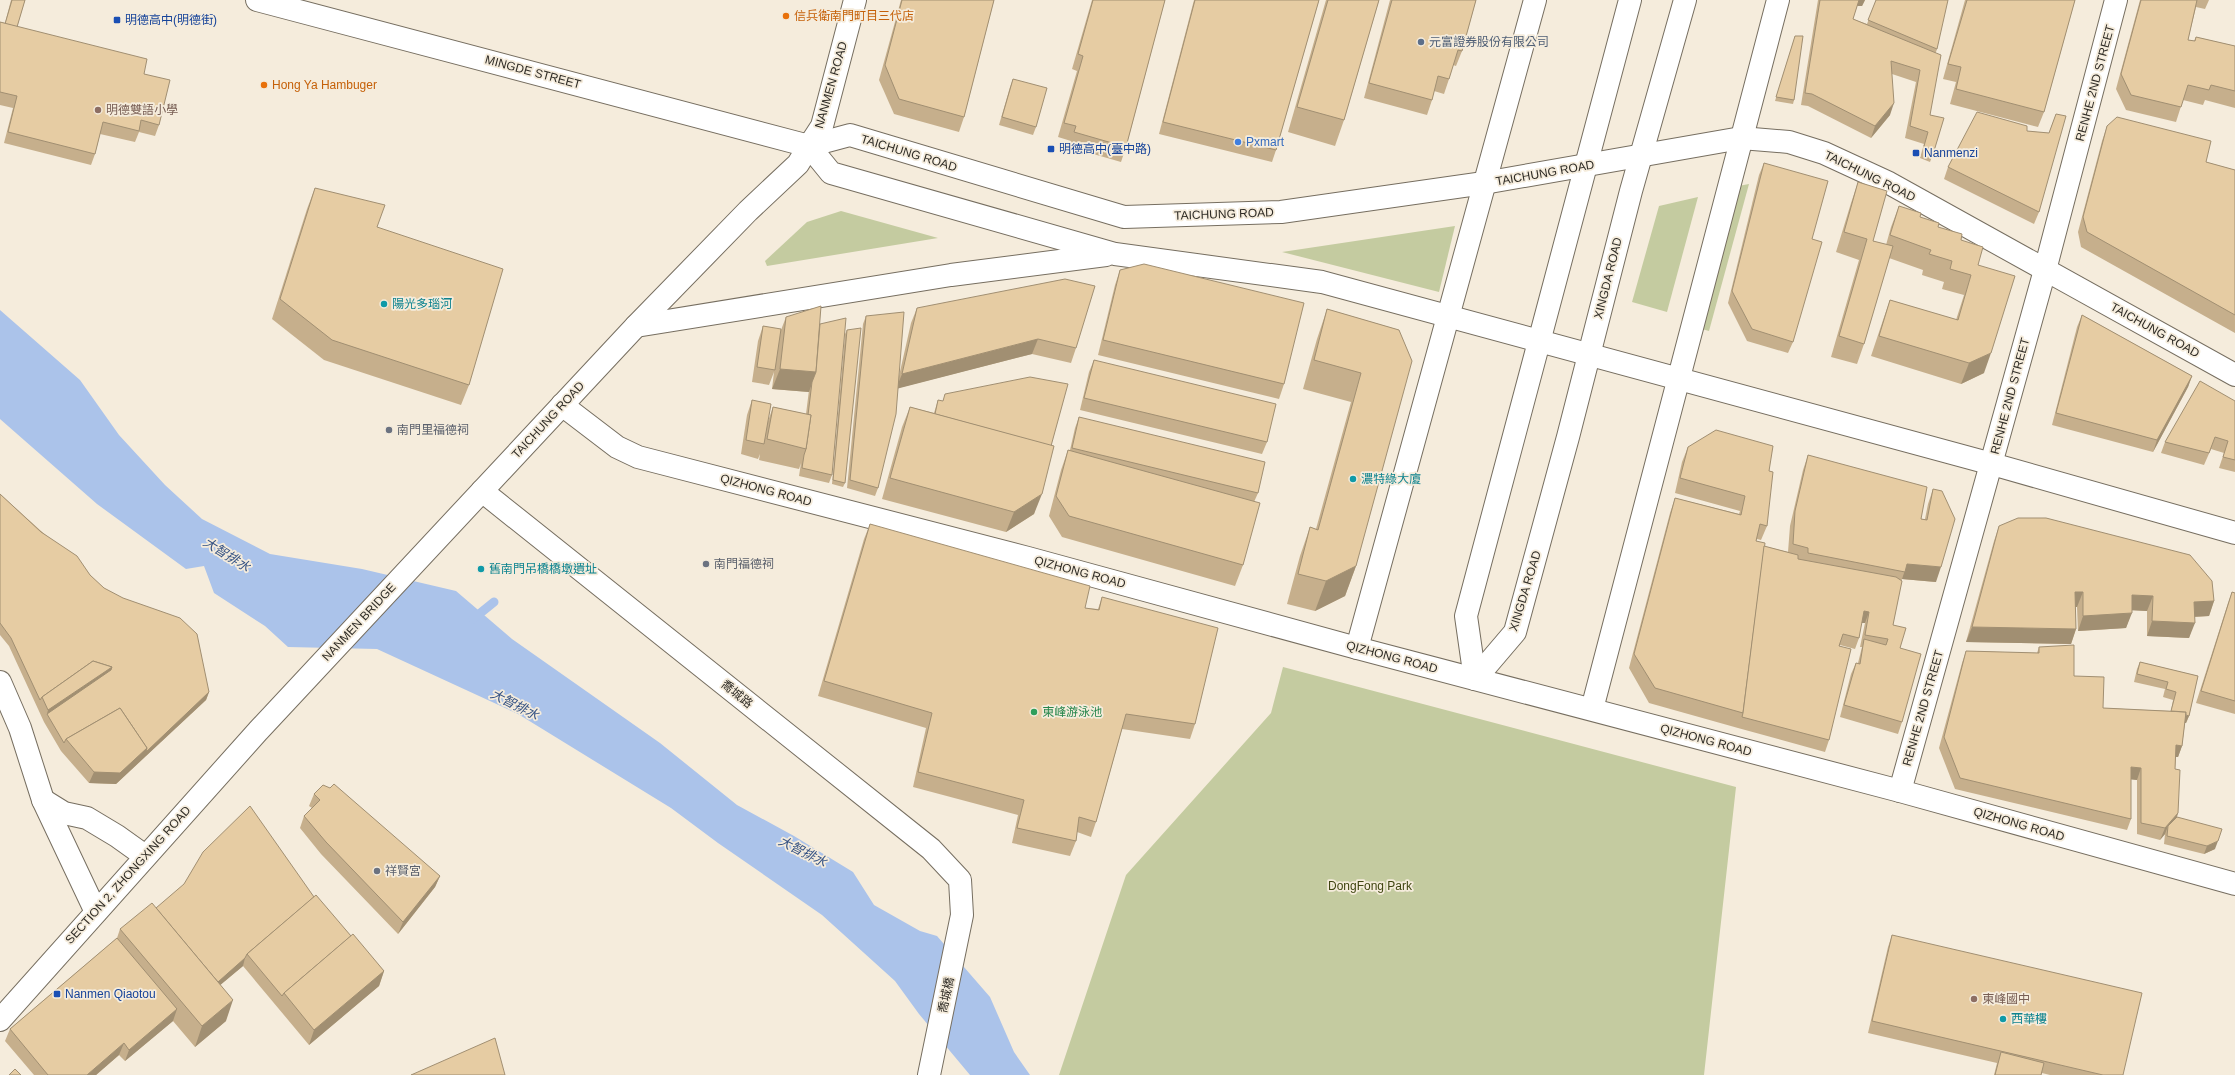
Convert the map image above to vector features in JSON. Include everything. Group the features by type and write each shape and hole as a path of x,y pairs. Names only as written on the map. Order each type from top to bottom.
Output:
{"street":[{"name":"MINGDE STREET","path":"256,0 810,146"},
{"name":"NANMEN ROAD","path":"810,146 822,126 855,0"},
{"path":"1357,648 1534,0"},
{"path":"1475,679 1466,616 1630,0"},
{"name":"XINGDA ROAD","path":"1475,679 1515,632 1641,156 1685,0"},
{"path":"1592,709 1778,0"},
{"name":"RENHE 2ND STREET","path":"1900,791 2045,270 2116,0"},
{"name":"TAICHUNG ROAD","path":"460,514 636,326 748,211 798,164 810,146 850,135 1124,217 1281,212 1484,183 1741,138 1789,142 1824,153 1889,183 2235,375"},
{"path":"810,146 831,173 1115,254 1322,282 1992,464 2235,533"},
{"path":"636,326 951,275 1115,254"},
{"name":"QIZHONG ROAD","path":"562,405 618,447 638,457 1028,558 1357,648 1900,791 2235,884"},
{"name":"喬城路","path":"482,491 931,849 960,880 962,915"},
{"name":"NANMEN BRIDGE","path":"258,731 460,514"},
{"path":"0,682 20,728 43,800 96,912"},
{"name":"SECTION 2, ZHONGXING ROAD","path":"0,1020 258,731"},
{"path":"43,800 64,813 87,818 117,836 145,856"},
{"name":"喬城橋","path":"929,1075 962,915"}],"green space":[{"path":"1749,184 1709,331 1691,326 1728,188"},
{"path":"1698,197 1667,312 1632,302 1659,206"},
{"path":"841,211 938,238 767,266 765,261 807,222"},
{"path":"1455,226 1439,292 1282,252"},
{"name":"DongFong Park","path":"1283,667 1736,787 1704,1075 1059,1075 1126,875 1271,713"}],"water":[{"name":"大智排水","path":"0,310 80,380 119,435 165,485 202,519 270,554 362,569 456,591 512,639 660,743 737,805 794,836 853,872 874,905 920,931 937,936 990,997 1014,1052 1030,1075 970,1075 919,1014 895,981 822,915 718,843 671,808 518,714 377,649 288,647 265,626 214,593 204,566 186,569 97,504 0,419"}],"building":[{"path":"12,0 25,0 17,27 5,24"},
{"path":"902,0 994,0 964,117 899,99 885,65"},
{"path":"1093,0 1165,0 1126,147 1074,132 1076,126 1064,123 1083,56 1078,54"},
{"path":"1195,0 1319,0 1276,150 1163,122"},
{"path":"1328,0 1379,0 1344,120 1297,107"},
{"name":"元富證券股份有限公司","path":"1392,0 1476,0 1462,51 1458,50 1449,79 1438,76 1432,100 1369,83"},
{"path":"1820,0 1859,0 1853,19 1941,55 1930,115 1944,118 1934,151 1924,146 1928,132 1910,126 1920,70 1891,61 1894,103 1875,126 1812,94 1805,93"},
{"path":"1876,0 1948,0 1937,49 1868,20"},
{"path":"1967,0 2075,0 2044,112 1956,89 1961,67 1948,64"},
{"path":"2141,0 2197,0 2188,40 2195,41 2196,37 2235,46 2235,91 2211,85 2209,90 2188,85 2181,107 2131,95 2121,74"},
{"path":"0,22 147,59 144,74 170,80 159,125 141,120 139,131 103,122 95,154 8,132 17,96 0,92"},
{"path":"1795,36 1803,36 1794,100 1776,97"},
{"path":"1013,79 1047,88 1036,127 1002,117"},
{"path":"1977,112 2027,126 2027,131 2049,133 2056,114 2066,116 2039,212 1948,167"},
{"path":"2117,117 2211,141 2206,162 2235,170 2235,315 2087,232 2083,217 2107,126"},
{"path":"1764,163 1828,181 1812,239 1822,242 1793,342 1752,329 1732,291"},
{"path":"1858,182 1887,191 1873,241 1893,246 1864,344 1839,336 1867,239 1844,232"},
{"name":"陽光多瑙河","path":"315,188 385,205 377,227 503,269 469,385 332,340 280,299"},
{"path":"1899,206 1921,213 1920,217 1939,223 1938,227 1962,234 1961,240 1983,247 1978,265 2015,276 1991,353 1969,363 1879,336 1890,300 1958,320 1971,275 1950,269 1952,261 1929,254 1931,250 1890,235"},
{"path":"1144,264 1304,303 1284,384 1103,340 1120,270"},
{"path":"1065,279 1095,286 1076,348 1038,339 902,374 917,308"},
{"path":"821,306 816,372 780,369 786,317"},
{"name":"濃特綠大廈","path":"1327,309 1399,330 1412,361 1356,566 1326,581 1298,574 1310,527 1318,530 1361,373 1314,360"},
{"path":"904,312 896,414 878,488 850,480 866,316"},
{"path":"2082,315 2192,376 2157,440 2056,413"},
{"path":"846,318 832,475 802,468 811,415 808,415 812,382 816,372 820,324"},
{"path":"763,326 781,329 775,370 757,367"},
{"path":"861,328 845,483 833,480 847,330"},
{"path":"1094,360 1276,404 1267,442 1084,398"},
{"path":"1030,377 1068,384 1051,446 935,414 938,400 943,401 945,394"},
{"path":"2200,381 2235,401 2235,460 2223,457 2228,441 2215,437 2209,453 2165,442"},
{"path":"752,400 771,404 764,444 746,440"},
{"path":"773,407 811,415 806,449 767,439"},
{"path":"910,407 1054,446 1042,494 1014,512 890,478"},
{"path":"1079,417 1265,462 1258,493 1072,448"},
{"path":"1716,430 1773,446 1769,471 1773,472 1767,526 1760,524 1756,541 1765,543 1743,713 1655,688 1634,654 1675,498 1741,515 1745,496 1680,478 1688,447"},
{"path":"1068,450 1260,503 1243,565 1069,516 1056,496"},
{"path":"1808,455 1927,487 1921,519 1927,520 1933,489 1942,491 1955,519 1941,567 1907,564 1905,572 1808,553 1808,548 1793,544 1795,511"},
{"path":"0,494 41,532 77,556 90,575 104,588 123,598 180,618 197,634 209,692 146,752 147,748 120,708 66,739 64,743 47,714 111,670 112,667 93,661 42,697 40,700 11,638 0,623"},
{"path":"2018,518 2046,518 2190,555 2212,581 2214,601 2194,602 2195,623 2152,621 2153,596 2132,595 2132,613 2083,616 2083,592 2075,592 2076,629 1972,627 1999,526"},
{"name":"東峰游泳池","path":"870,524 1090,586 1085,608 1099,610 1102,597 1218,628 1195,724 1126,714 1096,822 1079,817 1076,841 1017,828 1024,800 918,772 932,713 824,681"},
{"path":"1764,546 1798,555 1798,559 1896,577 1902,581 1893,625 1906,628 1900,648 1921,654 1902,722 1844,705 1856,663 1860,664 1864,639 1886,645 1888,639 1865,635 1869,612 1864,611 1859,638 1843,634 1839,646 1851,649 1829,740 1742,717"},
{"path":"2232,592 2235,593 2235,701 2201,691"},
{"path":"2074,645 2074,676 2104,677 2103,708 2186,712 2182,746 2176,745 2175,769 2180,770 2178,813 2165,828 2141,823 2141,768 2131,767 2131,819 1960,778 1944,737 1966,651 2039,653 2039,647"},
{"path":"93,661 112,667 48,710 42,697"},
{"path":"2140,662 2198,676 2189,716 2186,715 2186,712 2171,711 2176,692 2166,689 2168,682 2137,674"},
{"path":"120,708 147,748 120,773 94,772 66,739"},
{"name":"祥賢宮","path":"334,784 440,876 403,922 326,842 304,816 320,800 314,794 323,785 330,788"},
{"path":"250,806 314,897 247,954 245,958 218,982 156,908 184,884 203,852"},
{"path":"2177,817 2222,829 2218,841 2207,846 2167,836 2168,826"},
{"path":"316,895 351,936 282,996 247,954"},
{"path":"152,903 233,1000 202,1026 120,929"},
{"path":"353,934 384,971 314,1030 284,993"},
{"name":"西華樓","path":"1892,935 2142,993 2123,1075 2103,1075 1872,1021"},
{"path":"117,938 177,1009 129,1050 124,1043 87,1075 48,1075 10,1029"},
{"path":"495,1038 505,1075 411,1075"},
{"path":"2001,1052 2044,1063 2041,1075 1995,1075"},
{"path":"15,1069 21,1075 9,1075"}],"waterway":[{"path":"473,619 494,602"}],"place":[{"name":"信兵衛南門町目三代店","path":"786,16"},
{"name":"明德高中(明德街)","path":"117,20"},
{"name":"元富證券股份有限公司","path":"1421,42"},
{"name":"Hong Ya Hambuger","path":"264,85"},
{"name":"明德雙語小學","path":"98,110"},
{"name":"Pxmart","path":"1238,142"},
{"name":"明德高中(臺中路)","path":"1051,149"},
{"name":"Nanmenzi","path":"1916,153"},
{"name":"陽光多瑙河","path":"384,304"},
{"name":"南門里福德祠","path":"389,430"},
{"name":"濃特綠大廈","path":"1353,479"},
{"name":"南門福德祠","path":"706,564"},
{"name":"舊南門吊橋橋墩遺址","path":"481,569"},
{"name":"東峰游泳池","path":"1034,712"},
{"name":"祥賢宮","path":"377,871"},
{"name":"Nanmen Qiaotou","path":"57,994"},
{"name":"東峰國中","path":"1974,999"},
{"name":"西華樓","path":"2003,1019"}]}
